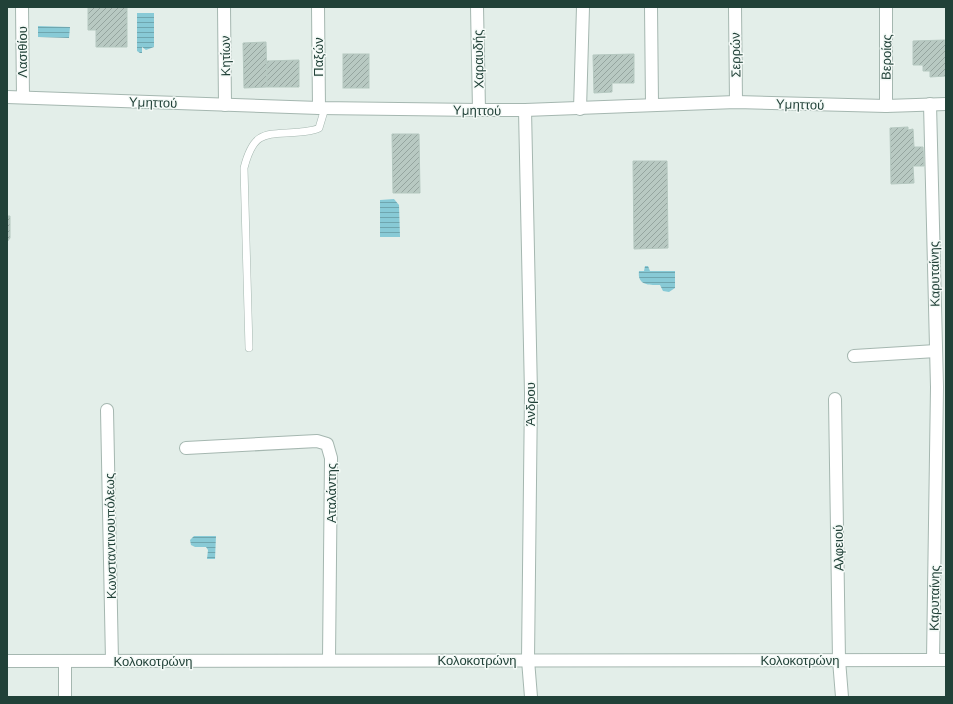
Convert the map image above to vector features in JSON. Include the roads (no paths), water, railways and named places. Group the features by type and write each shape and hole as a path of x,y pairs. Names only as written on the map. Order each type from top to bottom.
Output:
{"street":[{"name":"Λασιθίου","path":"22,7 23,97"},
{"name":"Κητίων","path":"224,7 225,105"},
{"name":"Παξών","path":"318,7 322,108"},
{"name":"Χαραυδής","path":"477,7 479,110"},
{"path":"580,109 583,7"},
{"path":"651,7 652,104"},
{"name":"Σερρών","path":"735,7 736,102"},
{"name":"Βεροίας","path":"886,7 886,106"},
{"name":"Υμηττού","path":"7,97 322,108 479,110 580,109 652,104 736,102 886,106 946,104"},
{"name":"Καρυταίνης","path":"930,104 938,387 933,660"},
{"name":"Άνδρου","path":"525,110 531,393 528,660 530,697"},
{"path":"854,356 936,351"},
{"name":"Αλφειού","path":"835,399 839,660 842,697"},
{"name":"Κωνσταντινουπόλεως","path":"107,410 112,661"},
{"name":"Αταλάντης","path":"186,448 317,440 327,444 331,458 329,660"},
{"name":"Κολοκοτρώνη","path":"7,661 946,660"},
{"path":"65,661 66,697"}],"lane":[{"path":"249,348 244,168 247,156 256,140 265,135 319,128 322,108"}],"water":[{"path":"137,13 154,13 154,47 146,50 142,47 142,53 137,51"},
{"path":"38,26 70,27 69,38 38,37"},
{"path":"394,199 399,205 400,237 380,237 380,200"},
{"path":"645,266 648,266 650,271 675,271 675,288 669,292 663,291 660,285 648,285 642,282 640,280 639,271 644,271"},
{"path":"194,536 216,536 215,559 207,559 208,550 206,547 195,547 191,545 190,540"}]}
